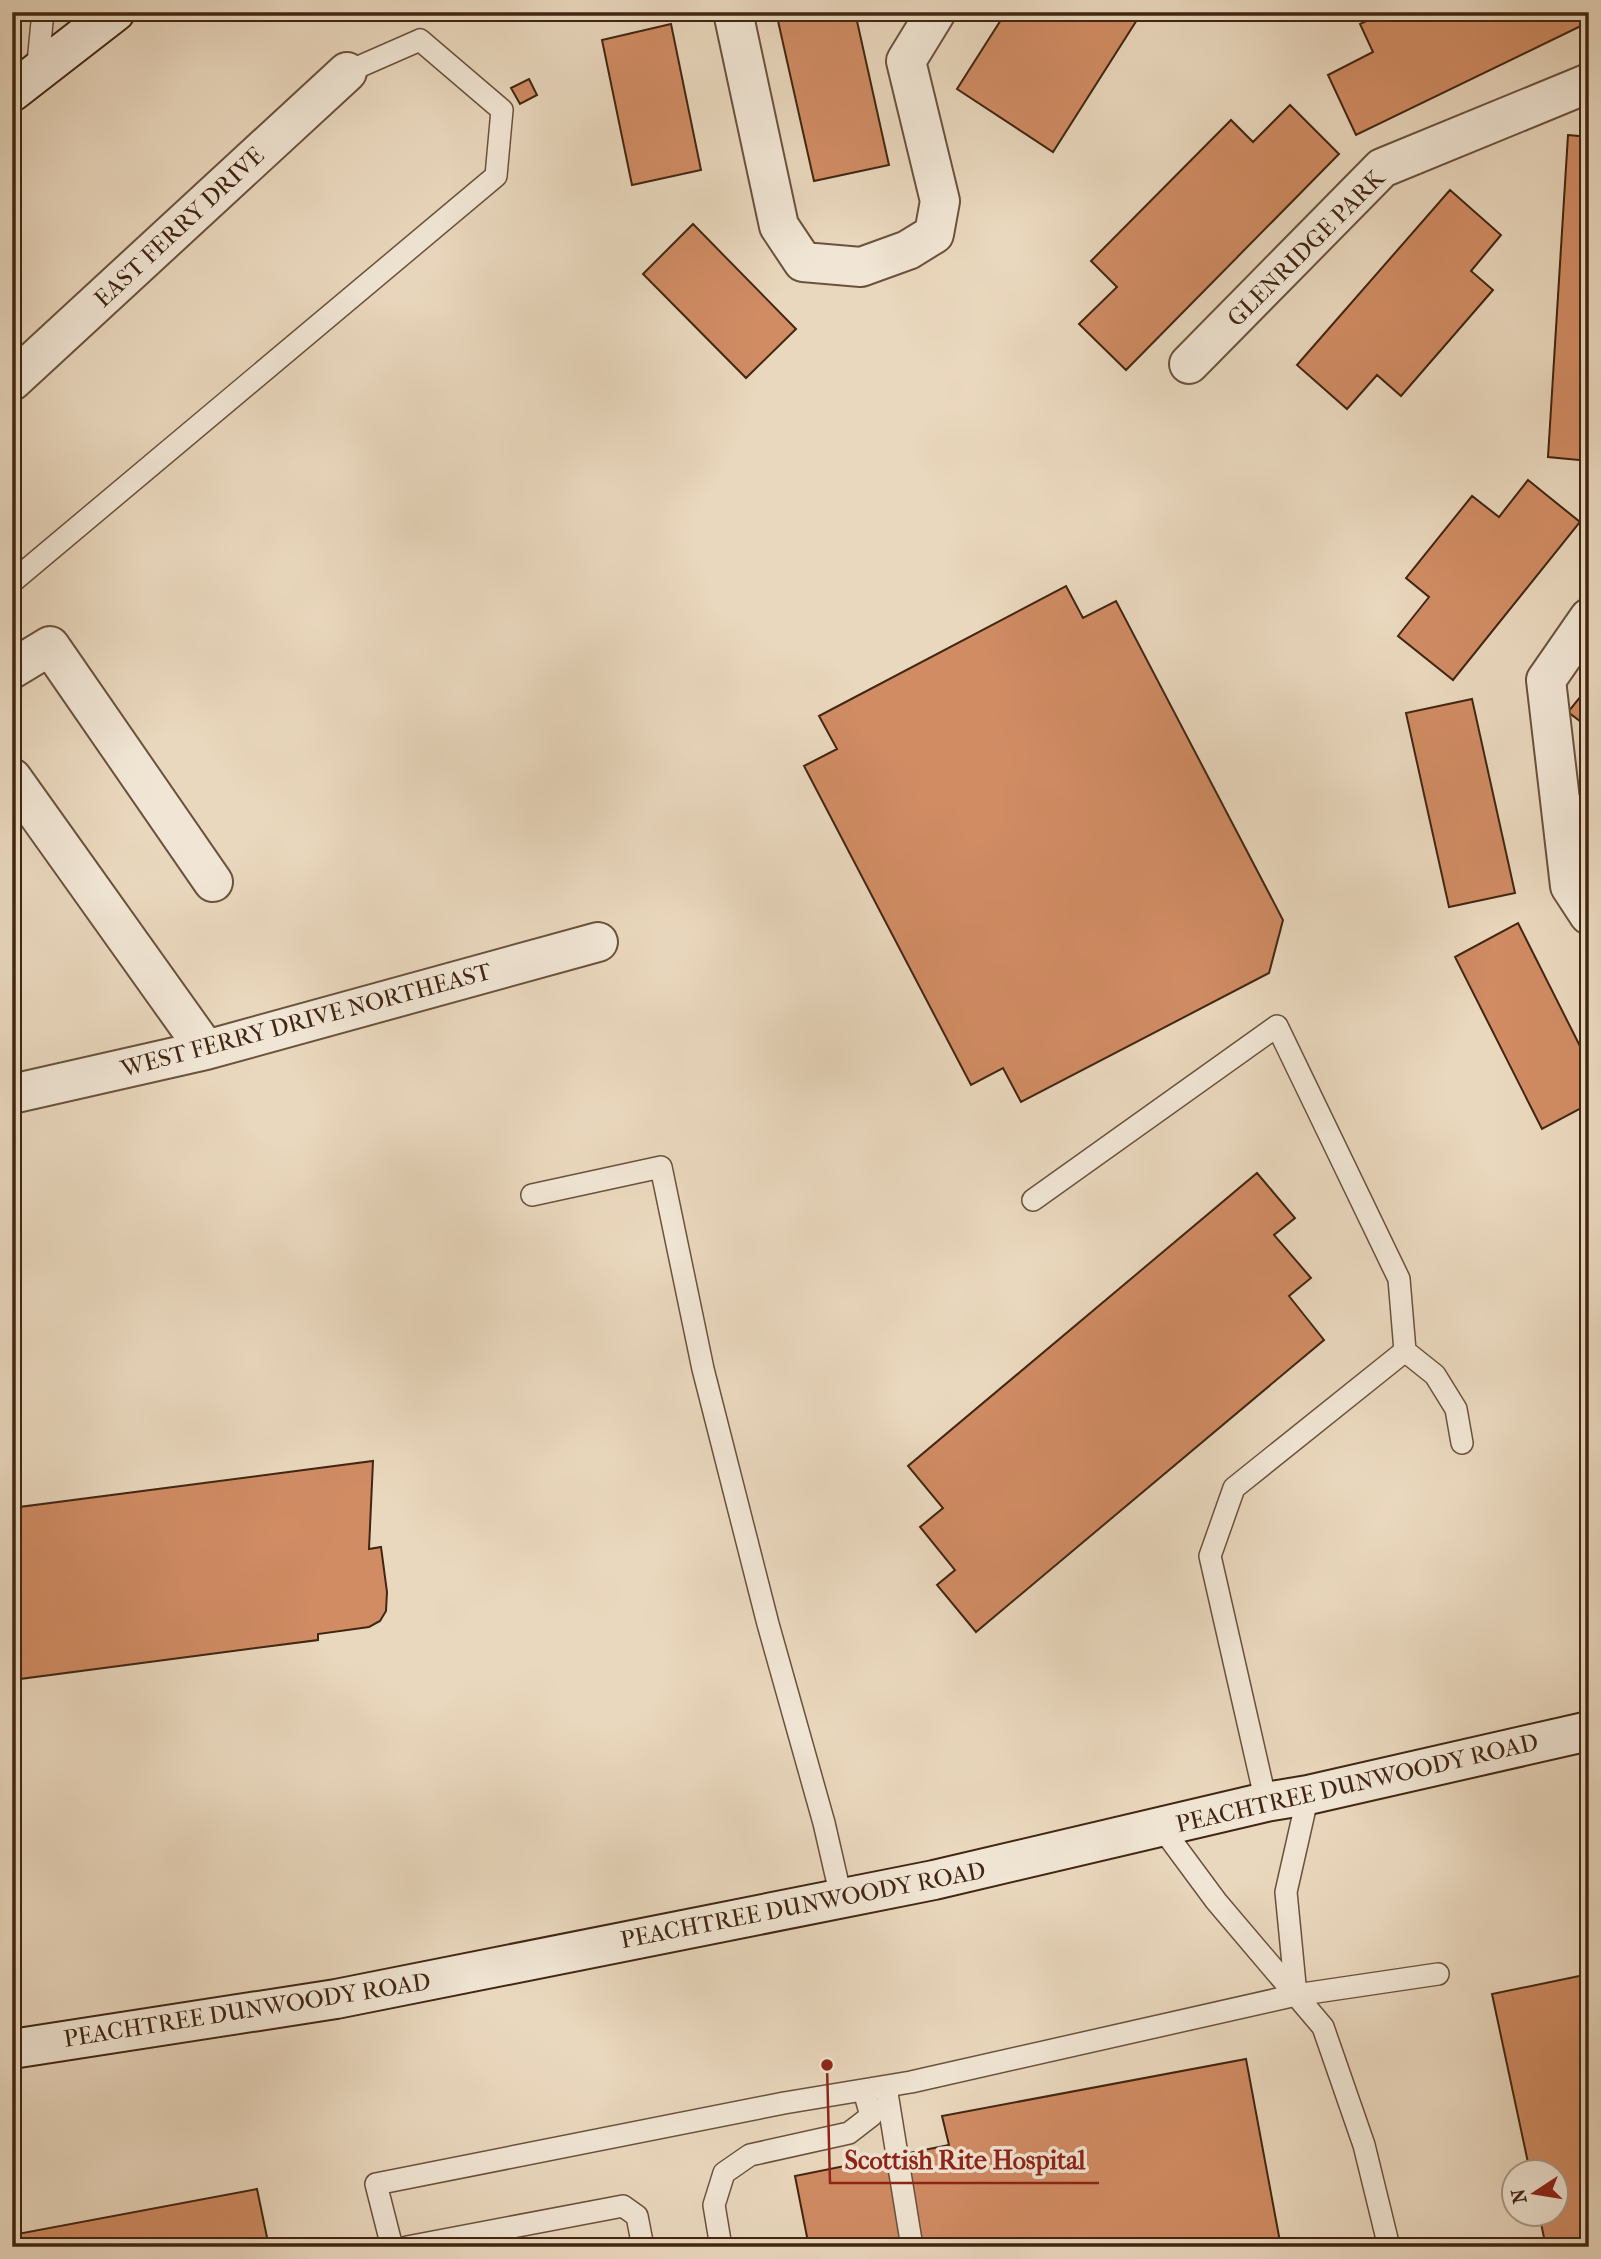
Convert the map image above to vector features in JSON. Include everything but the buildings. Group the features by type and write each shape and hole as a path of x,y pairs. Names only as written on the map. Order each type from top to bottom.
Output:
{"street":[{"path":"25,82 114,12"},
{"path":"733,12 779,226 803,262 861,267 908,250 934,234 940,201 906,61 936,12"},
{"name":"EAST FERRY DRIVE","path":"12,381 347,72"},
{"name":"GLENRIDGE PARK","path":"1189,364 1382,168 1589,83"},
{"path":"1589,618 1546,680 1575,808 1570,886 1589,915"},
{"path":"12,669 50,646 213,882"},
{"path":"12,778 206,1050"},
{"name":"WEST FERRY DRIVE NORTHEAST","path":"12,1094 206,1050 598,942"},
{"name":"PEACHTREE DUNWOODY ROAD","path":"12,2049 336,1999 934,1880 1266,1802 1308,1795 1589,1731"}],"lane":[{"path":"25,82 43,12"},
{"path":"12,582 496,176 502,110 420,40 347,72"},
{"path":"1033,1200 1277,1026 1399,1279 1405,1352 1436,1375 1456,1409 1462,1443"},
{"path":"532,1195 662,1167 703,1369 768,1624 824,1822 841,1897"},
{"path":"1266,1802 1210,1556 1234,1488 1405,1352"},
{"path":"1296,1995 1286,1892 1308,1795"},
{"path":"1162,1828 1216,1901 1323,2027 1364,2145 1389,2247"},
{"path":"392,2247 376,2184 784,2103 886,2087 1296,1995 1438,1974"},
{"path":"886,2087 912,2247"},
{"path":"721,2247 714,2205 724,2173 750,2155 849,2133 871,2116 864,2091"},
{"path":"407,2247 622,2206 637,2216 643,2247"}],"place":[{"name":"Scottish Rite Hospital","path":"827,2065"}]}
